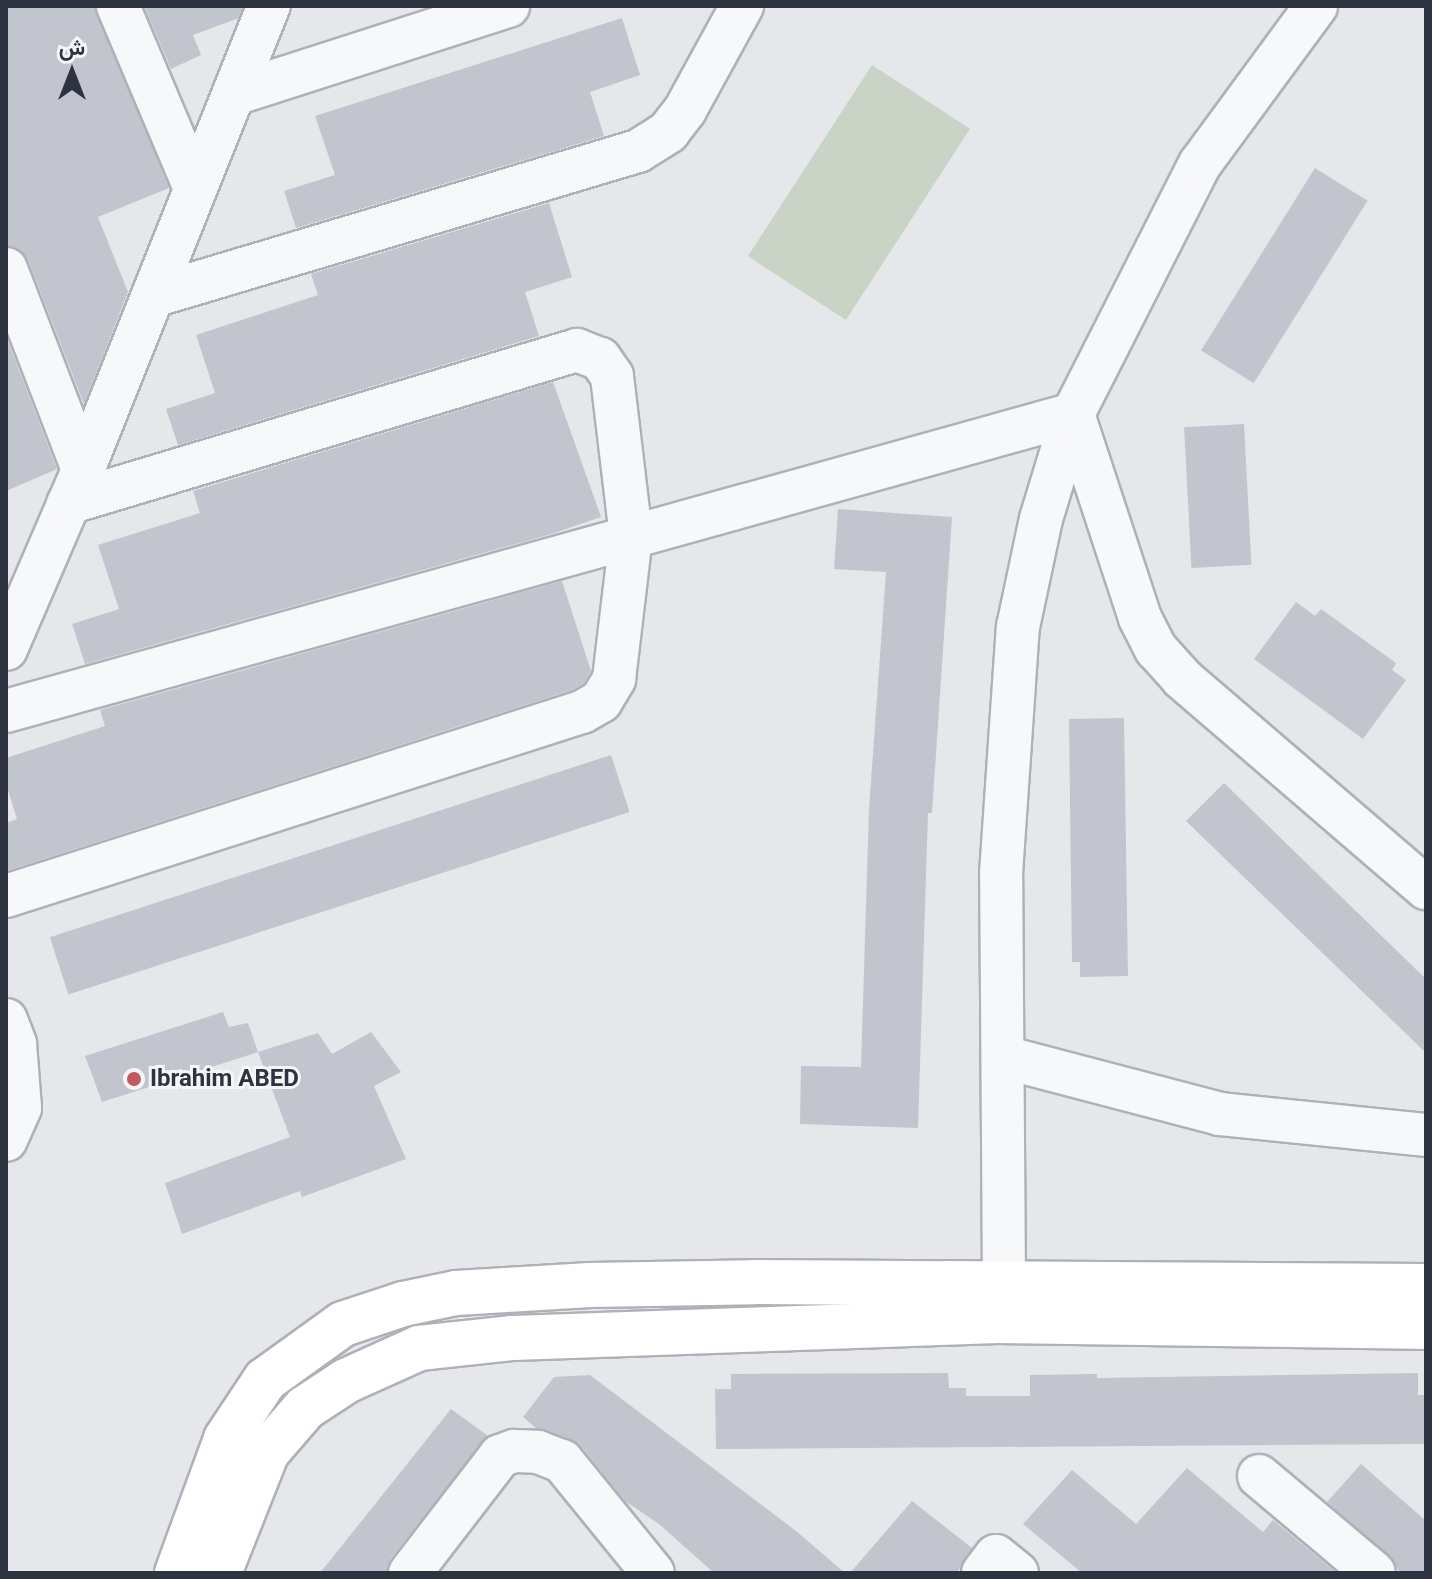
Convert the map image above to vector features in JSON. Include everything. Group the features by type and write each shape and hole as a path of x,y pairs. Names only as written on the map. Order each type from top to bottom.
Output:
{"main road":[{"path":"177,1573 226,1439 265,1380 343,1324 403,1304 456,1293 724,1283 1001,1303 1426,1327"},
{"path":"219,1573 267,1452 305,1408 346,1381 419,1348 513,1338 1001,1303 1426,1286"}],"street":[{"path":"118,6 195,188"},
{"path":"6,649 76,487 269,6"},
{"path":"234,94 508,6"},
{"path":"153,296 638,151 668,132 685,110 742,6"},
{"path":"1001,1303 1001,874 1018,627 1041,519 1073,414 1200,164 1316,6"},
{"path":"6,269 76,487"},
{"path":"6,896 582,712 601,701 614,679 631,536 612,376 600,359 577,350 76,487"},
{"path":"6,711 1073,414"},
{"path":"1073,414 1140,618 1156,649 1183,679 1426,888"},
{"path":"6,1020 15,1044 20,1108 6,1140"},
{"path":"1003,1057 1220,1114 1426,1135"},
{"path":"410,1573 500,1456 514,1451 538,1452 562,1461 649,1572"},
{"path":"1259,1476 1374,1573"},
{"path":"983,1573 996,1556 1017,1573"}],"shaded area":[{"path":"872,65 970,129 846,320 748,256"}],"building":[{"path":"6,6 94,6 169,188 98,217 128,292 84,404 28,260 20,250 6,246"},
{"path":"144,6 243,6 239,18 193,35 201,55 171,69"},
{"path":"622,18 640,75 590,92 604,136 296,228 284,191 335,175 315,116"},
{"path":"1315,168 1368,201 1254,383 1201,350"},
{"path":"549,203 572,277 525,292 539,336 178,445 166,409 215,393 196,335 318,295 311,274"},
{"path":"6,336 57,469 6,491"},
{"path":"553,382 601,517 548,535 85,664 72,624 119,609 98,545 200,513 193,491"},
{"path":"1244,424 1251,565 1191,568 1184,427"},
{"path":"838,509 952,517 932,813 928,813 918,1128 800,1124 801,1066 861,1067 869,809 886,572 834,569"},
{"path":"562,581 591,671 584,683 572,690 6,871 6,823 17,819 6,784 6,758 105,726 100,710"},
{"path":"1296,602 1315,616 1321,609 1396,663 1392,670 1406,680 1363,739 1254,659"},
{"path":"1124,718 1128,976 1080,977 1080,962 1072,962 1069,719"},
{"path":"611,755 630,812 68,994 50,937"},
{"path":"1224,783 1426,979 1426,1053 1186,821"},
{"name":"Ibrahim ABED","path":"223,1012 229,1027 248,1023 258,1052 102,1102 85,1056"},
{"path":"371,1032 401,1072 374,1086 406,1159 302,1197 300,1191 182,1234 165,1183 290,1137 258,1052 318,1033 332,1054"},
{"path":"948,1373 949,1388 966,1388 966,1396 1030,1396 1030,1375 1097,1374 1097,1378 1418,1373 1418,1395 1426,1395 1426,1444 716,1449 715,1389 731,1389 731,1374"},
{"path":"590,1375 796,1531 845,1573 714,1573 659,1524 625,1501 580,1445 536,1428 523,1417 554,1377"},
{"path":"451,1409 488,1436 391,1558 387,1573 320,1573"},
{"path":"1361,1464 1426,1521 1426,1573 1400,1573 1389,1555 1327,1502"},
{"path":"1187,1468 1263,1532 1273,1520 1337,1573 1082,1573 1023,1524 1072,1470 1136,1524"},
{"path":"912,1501 972,1548 957,1573 850,1573"}],"place":[{"name":"Ibrahim ABED","path":"134,1079"}]}
